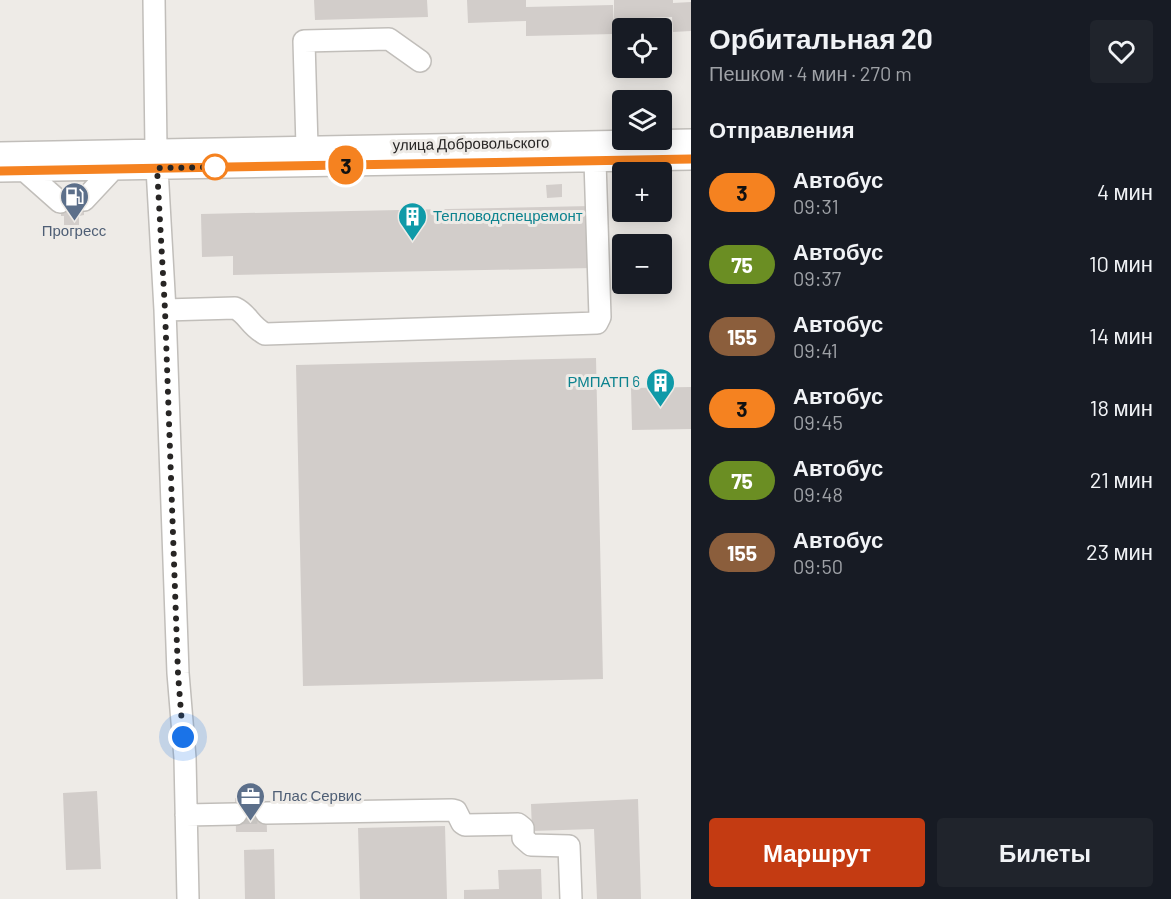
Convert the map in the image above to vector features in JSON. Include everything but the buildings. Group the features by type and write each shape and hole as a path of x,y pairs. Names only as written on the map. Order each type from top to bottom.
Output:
{"street":[{"path":"154,0 157,159 165,310 178,674 184,758 188,899"},
{"path":"307,147 304,41 389,39 420,61"},
{"name":"улица Добровольского","path":"0,171 113,169 157,159 307,147 691,140"},
{"name":"улица Добровольского","path":"0,153 157,159 595,161 691,159"},
{"path":"165,310 235,308 243,312 255,328 265,334 597,323 600,317 595,161"},
{"path":"84,200 113,169"},
{"path":"25,171 60,202"},
{"path":"266,813 452,810 456,811 465,825 518,824 523,828 523,838 531,845 569,846 571,899"},
{"path":"186,815 236,814"}],"tunnel":[{"path":"236,814 266,813"}],"bus line":[{"name":"3","path":"0,171 691,159"}],"place":[{"name":"Прогресс","path":"74,222"},
{"name":"Тепловодспецремонт","path":"412,242"},
{"name":"РМПАТП 6","path":"661,408"},
{"name":"Плас Сервис","path":"251,822"}],"route":[{"path":"183,737 178,674 165,310 157,168 226,167 215,167"}]}
